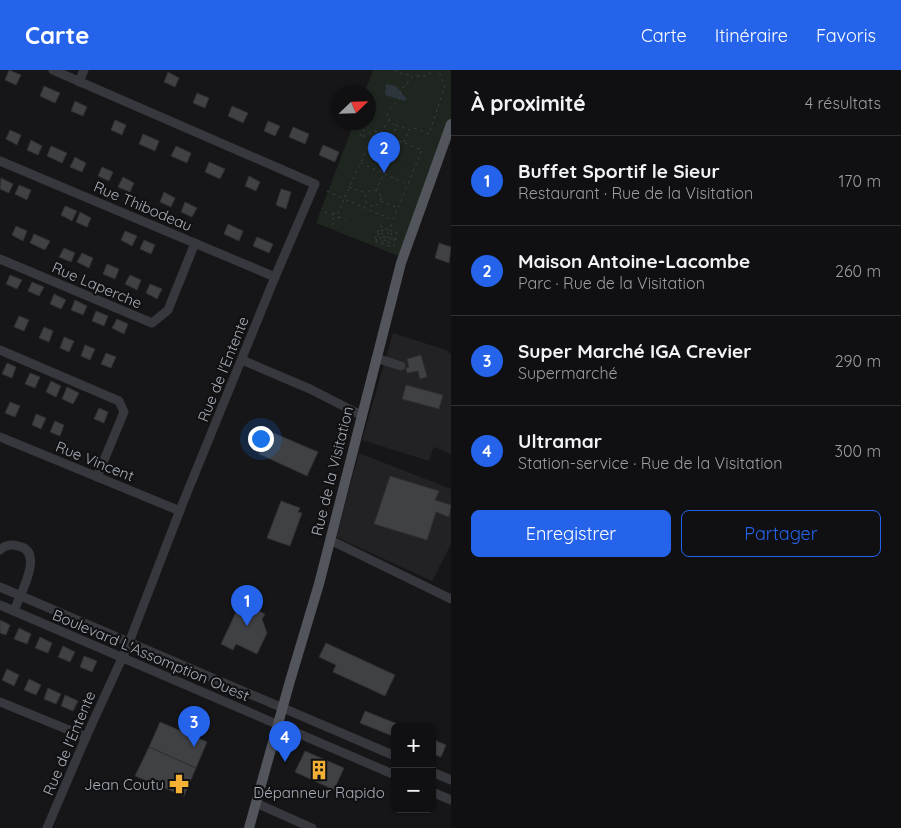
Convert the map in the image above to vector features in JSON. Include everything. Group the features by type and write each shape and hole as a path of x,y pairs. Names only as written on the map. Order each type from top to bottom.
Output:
{"main road":[{"name":"Rue de la Visitation","path":"249,828 319,584 400,263 451,124"}],"street":[{"name":"Rue de l'Entente","path":"48,828 129,642 275,277 315,184 53,70"},
{"path":"79,82 84,70"},
{"name":"Rue Thibodeau","path":"0,161 275,277"},
{"name":"Rue Laperche","path":"0,259 152,323 168,310 195,243"},
{"path":"0,350 120,401 124,412 97,477"},
{"path":"376,358 401,366"},
{"path":"242,360 310,389 361,415"},
{"name":"Rue Vincent","path":"0,437 180,511"},
{"path":"330,540 451,599"},
{"path":"0,550 5,546 17,545 23,547 29,554 30,575 14,611"},
{"name":"Boulevard L'Assomption Ouest","path":"0,587 391,754"},
{"name":"Boulevard L'Assomption Ouest","path":"0,605 391,773"},
{"path":"1,705 86,737"},
{"path":"339,750 345,734"},
{"path":"436,774 451,780"},
{"path":"436,794 451,800"},
{"path":"256,803 312,828"}],"path":[{"path":"397,70 396,72 413,76 428,76 432,70"},
{"path":"413,76 402,90 400,100 389,110 386,116 396,125 410,130 414,128 429,134 445,86 440,70"},
{"path":"381,133 390,120"},
{"path":"392,138 396,125"},
{"path":"364,135 363,138 360,136 363,130 373,135"},
{"path":"339,217 340,214 338,213 344,198 375,130 422,150 389,230 397,233 394,246 392,247 374,240 380,226 394,235 394,240 390,244 376,240 380,230 384,230 391,236 389,241 380,239 382,234 389,238 383,238"},
{"path":"404,142 410,130"},
{"path":"376,191 398,140"},
{"path":"360,163 408,184"},
{"path":"349,186 366,194"},
{"path":"327,190 393,220"},
{"path":"370,190 376,191 379,193 381,201 374,206 369,205 365,200 366,194 370,190"},
{"path":"381,201 398,208"},
{"path":"368,209 369,205"},
{"path":"325,212 333,215 332,218 335,219"},
{"path":"333,215 334,212 338,213"},
{"path":"332,225 335,219 338,220 339,217"},
{"path":"339,217 346,220"}],"shaded area":[{"path":"373,70 451,70 451,123 401,257 316,223 351,130 376,130 376,85 368,85"},
{"path":"386,84 396,86 407,98 405,101 385,95"},
{"path":"393,333 446,350 451,354 451,454 434,447 429,461 362,440"},
{"path":"359,453 451,489 451,544 432,581 336,537"}],"building":[{"path":"9,70 21,75 16,85 5,80"},
{"path":"168,72 179,78 175,87 164,82"},
{"path":"44,86 60,93 55,103 40,96"},
{"path":"197,93 209,98 205,108 193,103"},
{"path":"75,101 87,107 83,116 71,111"},
{"path":"232,106 248,113 243,123 228,116"},
{"path":"115,120 126,125 122,135 111,130"},
{"path":"268,121 280,126 275,136 264,131"},
{"path":"293,127 309,134 305,144 289,137"},
{"path":"10,130 21,135 17,145 6,139"},
{"path":"143,134 159,141 155,151 139,144"},
{"path":"31,140 42,146 38,155 27,150"},
{"path":"323,145 339,152 335,162 319,155"},
{"path":"51,146 67,153 62,163 47,156"},
{"path":"176,146 191,153 187,163 171,156"},
{"path":"75,157 86,163 82,172 70,167"},
{"path":"209,162 225,169 220,179 205,172"},
{"path":"102,167 113,172 109,181 98,176"},
{"path":"249,176 260,182 256,191 245,186"},
{"path":"123,177 134,183 130,192 118,187"},
{"path":"1,178 13,184 9,193 0,189"},
{"path":"19,185 31,190 27,200 15,194"},
{"path":"281,189 291,192 286,209 276,205"},
{"path":"164,192 175,198 171,207 160,202"},
{"path":"185,202 197,208 192,217 181,212"},
{"path":"65,206 77,211 72,221 61,215"},
{"path":"80,212 91,218 87,227 76,222"},
{"path":"228,224 243,231 239,241 224,234"},
{"path":"16,226 27,231 23,241 12,235"},
{"path":"125,231 137,236 132,246 121,240"},
{"path":"34,234 50,241 45,250 30,243"},
{"path":"257,237 273,244 269,253 253,246"},
{"path":"144,240 155,245 151,254 140,249"},
{"path":"439,243 451,247 449,263 435,258"},
{"path":"64,248 75,253 71,262 59,257"},
{"path":"82,253 93,258 89,268 77,262"},
{"path":"107,264 119,269 115,279 103,274"},
{"path":"10,275 22,280 17,289 6,284"},
{"path":"130,275 141,280 137,290 125,284"},
{"path":"32,282 44,287 39,296 28,291"},
{"path":"150,284 162,289 157,299 146,293"},
{"path":"54,294 66,300 61,309 50,304"},
{"path":"75,300 87,306 83,315 71,310"},
{"path":"96,311 108,316 104,326 92,321"},
{"path":"19,316 29,320 24,331 14,327"},
{"path":"117,319 128,324 124,334 112,328"},
{"path":"44,327 53,331 49,342 39,338"},
{"path":"64,337 74,341 69,352 60,348"},
{"path":"85,345 95,349 90,360 81,356"},
{"path":"106,353 116,357 111,368 101,364"},
{"path":"421,355 427,377 420,379 418,371 407,373 406,368 409,367 407,359"},
{"path":"7,363 16,367 12,378 2,374"},
{"path":"30,373 40,377 35,388 25,384"},
{"path":"51,381 61,386 56,397 46,392"},
{"path":"406,385 443,395 439,409 402,399"},
{"path":"67,387 79,393 73,404 62,399"},
{"path":"10,402 20,406 15,417 5,413"},
{"path":"99,408 108,412 104,423 94,419"},
{"path":"36,414 46,418 41,429 32,425"},
{"path":"55,421 64,425 60,436 50,432"},
{"path":"269,431 318,452 307,476 259,454"},
{"path":"390,476 439,491 435,500 451,505 449,517 436,512 427,540 374,524"},
{"path":"281,501 300,508 298,512 302,513 290,546 267,538"},
{"path":"250,606 265,614 262,619 267,633 257,654 236,644 233,650 221,644 237,610 246,615"},
{"path":"0,620 10,625 6,635 0,633"},
{"path":"19,628 31,634 27,644 14,639"},
{"path":"40,637 52,643 48,653 35,648"},
{"path":"326,643 395,675 385,696 333,672 336,665 319,657"},
{"path":"63,646 75,652 70,662 58,657"},
{"path":"84,656 97,661 92,672 80,667"},
{"path":"7,669 19,675 14,686 2,680"},
{"path":"29,679 41,685 36,695 24,690"},
{"path":"48,688 61,694 56,704 44,699"},
{"path":"65,695 78,701 73,711 61,706"},
{"path":"365,711 395,723 391,723 391,735 360,723"},
{"path":"160,722 207,742 196,768 149,747"},
{"path":"436,741 446,745 441,757 436,755"},
{"path":"149,747 196,768 184,796 135,776"},
{"name":"Dépanneur Rapido","path":"305,751 344,768 334,790 295,772"}],"place":[{"name":"Maison Antoine-Lacombe","path":"384,173"},
{"name":"Buffet Sportif le Sieur","path":"247,626"},
{"name":"Super Marché IGA Crevier","path":"194,747"},
{"name":"Ultramar","path":"285,762"},
{"name":"Dépanneur Rapido","path":"319,770"},
{"name":"Jean Coutu","path":"179,784"}]}
